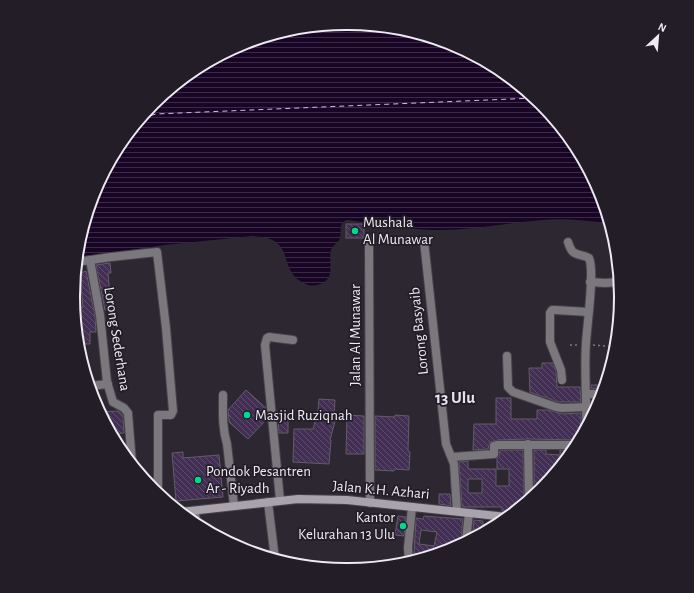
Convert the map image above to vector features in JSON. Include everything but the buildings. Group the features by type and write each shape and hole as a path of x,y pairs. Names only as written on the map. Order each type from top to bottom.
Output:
{"street":[{"name":"Jalan Al Munawar","path":"369,240 370,503"},
{"name":"Lorong Basyaib","path":"424,241 446,444 454,464 456,511"},
{"path":"568,242 573,254 589,258 591,261 586,345 587,412"},
{"path":"83,261 157,252 166,328 173,411 171,415 158,416 158,484"},
{"name":"Lorong Sederhana","path":"90,260 100,315 108,384 113,402 124,408 128,413 131,453"},
{"path":"590,282 613,282"},
{"path":"562,380 561,370 550,342 550,312 555,310 588,312"},
{"path":"280,500 265,345 267,338 269,337 293,340"},
{"path":"508,356 508,387 513,392 556,407 587,407"},
{"path":"96,385 108,384"},
{"path":"586,394 594,394"},
{"path":"223,395 222,417 224,437 227,444 234,506"},
{"path":"528,444 529,491"},
{"path":"452,457 494,454 494,446 496,445 570,444"},
{"name":"Jalan K.H. Azhari","path":"190,511 280,500 347,500 498,516"},
{"path":"268,502 274,553"},
{"path":"409,556 412,507"},
{"path":"195,511 195,515"},
{"path":"467,535 469,513"}],"path":[{"path":"586,345 608,346"}],"shaded area":[{"path":"347,30 382,32 433,44 465,57 509,85 535,108 569,148 586,179 602,222 550,219 474,228 433,230 347,220 342,223 340,238 331,250 330,271 327,279 324,282 314,286 297,279 290,269 280,246 273,240 267,238 252,236 165,245 84,257 95,211 108,179 125,148 147,121 171,96 185,85 229,57 261,44 295,35 312,32"}],"ferry route":[{"path":"153,115 525,98"}],"place":[{"name":"Mushala Al Munawar","path":"355,231"},
{"name":"Masjid Ruziqnah","path":"247,415"},
{"name":"Pondok Pesantren Ar - Riyadh","path":"198,480"},
{"name":"Kantor Kelurahan 13 Ulu","path":"403,526"}],"district":[{"name":"13 Ulu","path":"455,397"}]}
